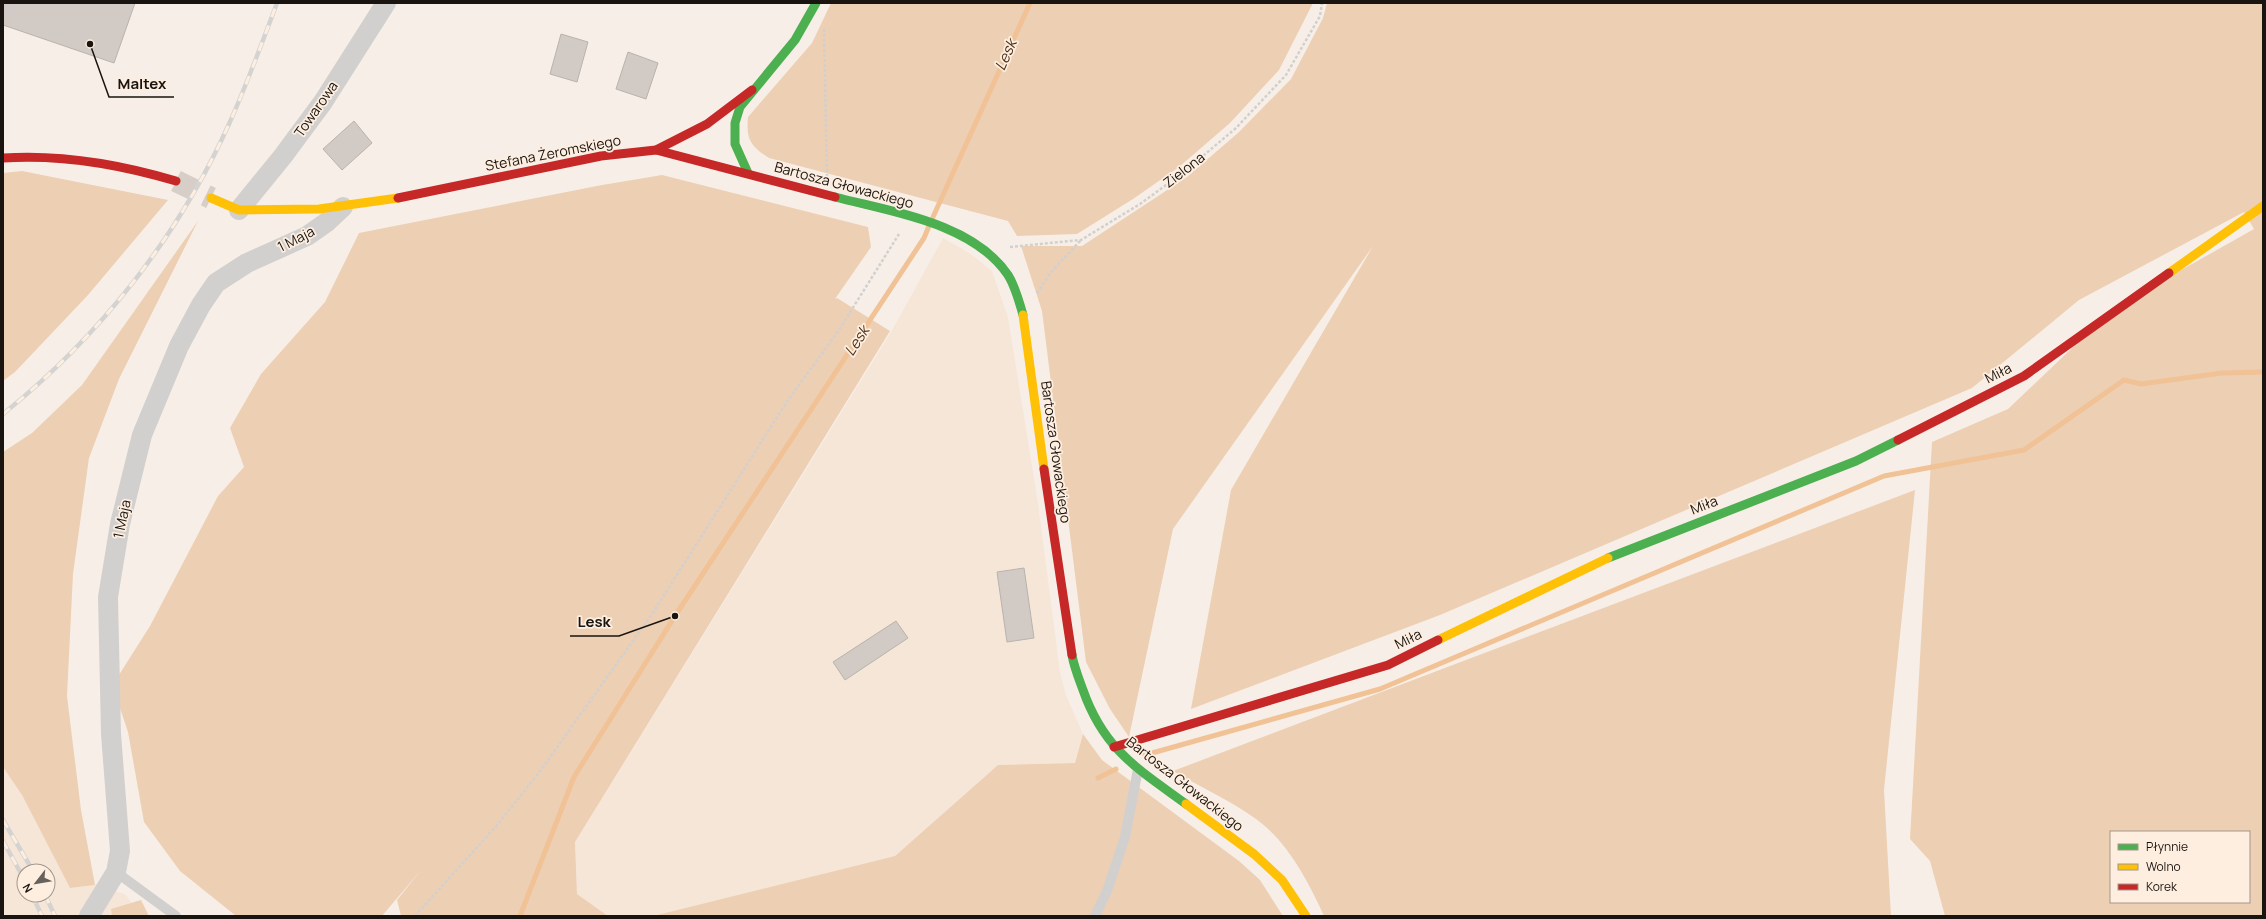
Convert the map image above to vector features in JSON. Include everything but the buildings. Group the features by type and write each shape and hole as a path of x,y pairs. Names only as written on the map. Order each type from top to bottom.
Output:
{"street":[{"name":"Towarowa","path":"239,210 283,156 323,102 386,3"},
{"name":"Stefana Żeromskiego","path":"748,173 735,144 735,123 740,108 752,90 795,40 816,3"},
{"name":"Stefana Żeromskiego","path":"239,210 319,209 386,200 601,156 656,150 707,124 752,90"},
{"name":"Bartosza Głowackiego","path":"656,150 828,194 940,225 985,250 1009,276 1023,314 1048,499 1074,666 1086,699 1098,724 1114,747 1138,769 1260,859 1282,880 1306,916"},
{"path":"3,158 49,157 96,161 138,169 176,181"},
{"path":"211,198 239,210"},
{"name":"1 Maja","path":"89,916 116,872 120,851 111,734 108,597 120,524 142,435 179,346 201,305 216,283 247,263 307,236 327,222 344,206"},
{"name":"Miła","path":"1114,747 1388,665 1605,559 1856,461 2024,376 2263,206"}],"lane":[{"path":"1095,916 1107,891 1125,837 1138,769"},
{"path":"116,872 176,916"}],"path":[{"name":"Zielona","path":"985,250 1081,240 1140,204 1184,172 1236,128 1286,75 1320,16 1322,3"},
{"path":"824,27 828,194"},
{"path":"416,916 498,824 541,770 652,614 788,400 839,330 909,217"},
{"path":"1023,314 1051,272 1081,240"}],"shaded area":[{"path":"831,3 1313,3 1279,70 1230,123 1179,167 1133,199 1077,234 1017,236 1008,221 769,158 753,146 748,131 748,117 812,43"},
{"path":"1327,3 2263,3 2263,916 1945,916 1930,861 1910,839 1932,442 2008,409 2114,308 2254,229 2244,212 2079,300 1972,388 1440,615 1191,709 1231,490 1373,246 1173,529 1129,737 1110,709 1086,662 1042,311 1021,246 1082,246 1187,177 1239,132 1291,79 1323,18"},
{"path":"22,171 168,200 88,295 15,372 3,381 3,173"},
{"path":"662,175 868,227 871,247 835,299 837,298 890,331 575,842 577,894 608,916 401,916 397,900 421,870 382,916 236,916 180,871 144,822 128,732 119,705 117,678 150,626 218,496 244,467 230,428 261,374 325,302 359,233 602,185"},
{"path":"198,221 119,379 89,458 73,574 67,696 81,810 95,885 70,888 22,795 3,767 3,452 32,433 82,385"},
{"path":"943,238 971,254 992,271 1008,317 1038,503 1060,672 1066,695 1083,734 1075,763 998,765 895,856 653,916 608,916 577,894 575,842 891,332"},
{"path":"1915,490 1884,790 1891,916 1324,916 1296,863 1278,839 1267,828 1236,806 1173,771"},
{"path":"1083,734 1102,760 1239,861 1260,880 1283,916 653,916 895,856 998,765 1075,763"},
{"path":"3,767 22,795 70,888 95,885 125,894 141,916 6,916 3,910"},
{"path":"141,900 149,916 112,916 111,909"}],"waterway":[{"name":"Lesk","path":"933,217 1030,3"},
{"name":"Lesk","path":"520,916 574,777 675,616 924,238 929,226"},
{"path":"1145,755 1380,689 1884,476 2024,450 2124,380 2141,384 2222,373 2263,372"},
{"path":"1098,778 1116,769"}],"tunnel":[{"path":"176,181 211,198"}],"railway":[{"path":"3,414 72,352 104,318 161,245 209,166 248,79 277,3"},
{"path":"3,820 28,863"},
{"path":"3,841 16,865"},
{"path":"36,903 42,916"},
{"path":"49,903 55,916"}],"traffic: fast":[{"path":"748,173 735,144 735,123 740,107 795,40 816,3"},
{"path":"835,197 930,222 953,231 974,243 993,257 1011,279 1023,315"},
{"path":"1608,558 1856,461 1898,440"},
{"path":"1072,655 1091,711 1112,743 1138,768 1186,804"}],"traffic: slow":[{"path":"211,198 239,210 319,209 398,198"},
{"path":"2169,273 2263,206"},
{"path":"1023,315 1044,469"},
{"path":"1438,640 1608,558"},
{"path":"1186,804 1254,854 1282,880 1306,916"}],"traffic: jam":[{"path":"398,198 601,156 656,150 707,124 752,90"},
{"path":"656,150 835,197"},
{"path":"3,158 25,157 69,159 112,165 176,181"},
{"path":"1898,440 2024,376 2169,273"},
{"path":"1044,469 1072,655"},
{"path":"1114,747 1388,665 1438,640"}],"place":[{"name":"Maltex","path":"90,44"},
{"name":"Lesk","path":"675,616"}]}
